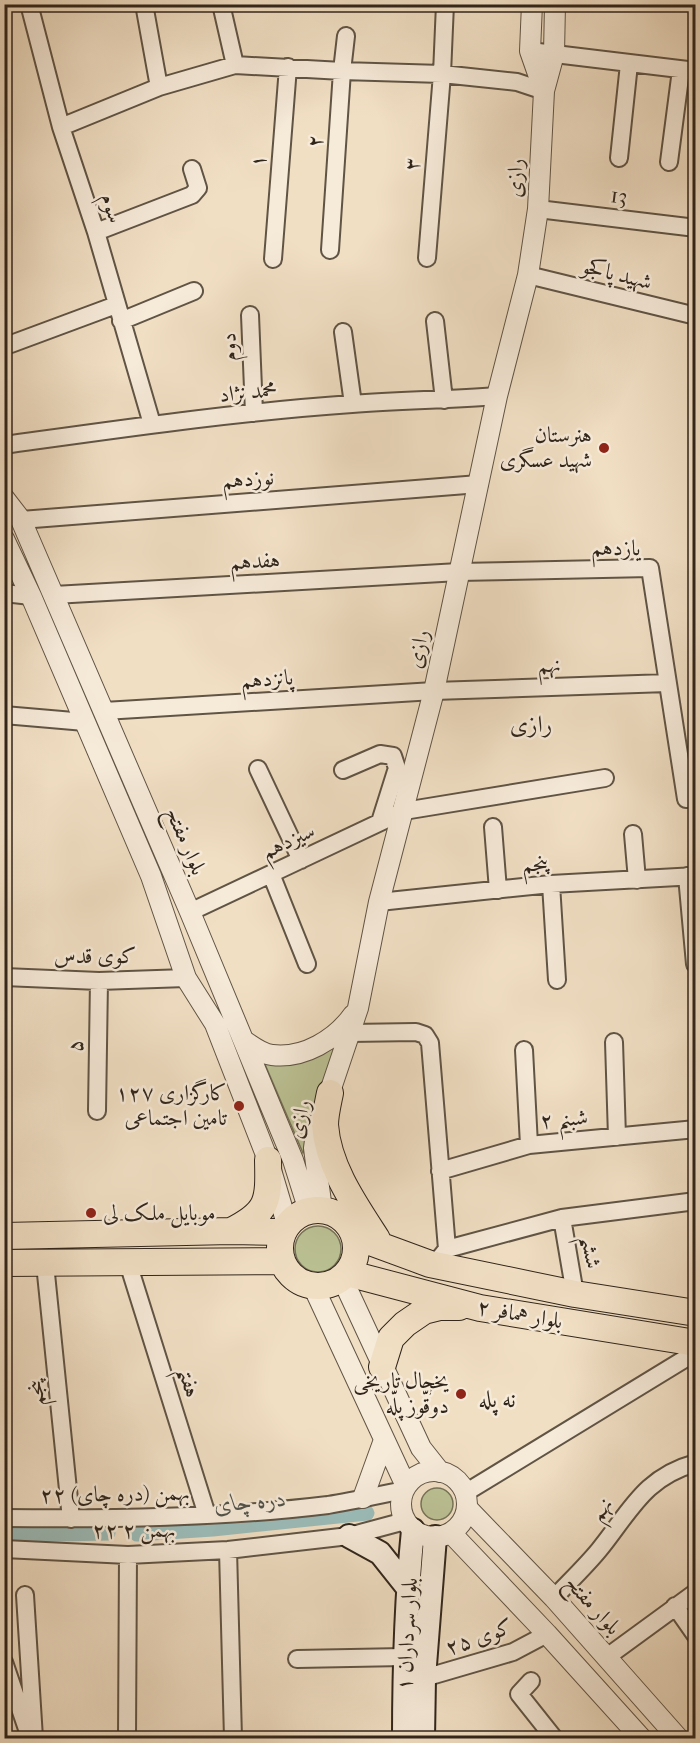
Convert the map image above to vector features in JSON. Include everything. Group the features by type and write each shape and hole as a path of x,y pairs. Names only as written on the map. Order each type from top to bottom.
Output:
{"main road":[{"path":"330,1093 325,1123 328,1145 348,1194 382,1246"},
{"path":"231,1231 250,1222 261,1210 278,1164"},
{"path":"316,1210 335,1214 343,1219 354,1236 356,1246 355,1257 344,1276 333,1284 313,1286 303,1284 294,1278 282,1261 280,1242 285,1228 301,1214 316,1210"},
{"path":"4,1236 285,1228"},
{"name":"بلوار همافر ۲","path":"354,1236 382,1246 441,1257 575,1293 696,1313"},
{"path":"4,1263 282,1261"},
{"name":"بلوار همافر ۲","path":"344,1276 480,1308 696,1343"},
{"path":"382,1366 391,1338 405,1324 424,1311 440,1307 480,1308"},
{"name":"بلوار سرداران ۱","path":"404,1738 404,1657 409,1526"},
{"name":"بلوار سرداران ۱","path":"423,1738 424,1678 443,1535"},
{"path":"349,1536 380,1553 407,1587"}],"street":[{"name":"سوم","path":"29,4 61,127 96,232 152,424"},
{"path":"144,4 159,87"},
{"path":"221,4 235,64"},
{"name":"۳","path":"427,258 442,74 445,4"},
{"name":"رازی","path":"532,4 530,51 543,91"},
{"name":"رازی","path":"316,1210 314,1148 316,1133 358,1008 380,902 434,691 497,396 528,274 538,209 543,91 554,54 555,4"},
{"name":"۲","path":"330,250 346,36"},
{"path":"530,51 688,70 669,162"},
{"path":"61,127 159,87 235,64 342,71 442,74 517,82 543,91"},
{"path":"619,158 629,64"},
{"name":"۱","path":"273,259 288,67"},
{"path":"96,232 192,195 198,189 192,170"},
{"name":"13","path":"538,209 696,228"},
{"name":"شهید پاکجو","path":"528,274 696,316"},
{"path":"11,344 194,291"},
{"name":"دوم","path":"250,315 254,413"},
{"path":"435,321 444,400"},
{"path":"344,332 353,404"},
{"name":"محمد نژاد","path":"4,445 152,424 254,413 353,404 497,396"},
{"name":"نوزدهم","path":"21,520 479,484"},
{"name":"بلوار مفتح","path":"4,498 21,520 243,1040 278,1164 285,1228"},
{"name":"بلوار مفتح","path":"4,540 31,596 151,876 186,978 215,1024 278,1164 316,1210"},
{"name":"یازدهم","path":"459,572 650,568 667,683 691,798"},
{"name":"هفدهم","path":"54,595 459,572"},
{"path":"4,593 31,596"},
{"name":"نهم","path":"434,691 667,683"},
{"name":"پانزدهم","path":"104,711 434,691"},
{"path":"4,715 85,723"},
{"path":"343,770 380,754 393,756 397,768 380,822"},
{"path":"106,771 126,763"},
{"path":"258,769 301,860"},
{"name":"سیزدهم","path":"190,912 404,811 605,778"},
{"path":"493,827 498,890"},
{"path":"633,834 637,880"},
{"path":"271,874 307,964"},
{"path":"691,876 695,964"},
{"name":"پنجم","path":"380,902 551,884 691,876"},
{"path":"551,884 557,980"},
{"name":"کوی قدس","path":"4,977 99,981 186,978"},
{"name":"۵","path":"97,1112 99,981"},
{"path":"243,1040 271,1055 286,1055 302,1051 320,1045 336,1035 358,1008"},
{"path":"350,1033 416,1032 425,1035 430,1043 440,1171 441,1257 562,1218 696,1201"},
{"path":"614,1042 617,1137"},
{"path":"524,1050 529,1145"},
{"name":"شبنم ۲","path":"440,1171 529,1145 696,1130"},
{"name":"ششم","path":"562,1218 575,1293"},
{"name":"هفتم","path":"128,1263 207,1515"},
{"name":"پنجم","path":"45,1264 71,1519"},
{"path":"344,1276 382,1366 421,1448 440,1472"},
{"path":"313,1286 405,1488"},
{"path":"466,1501 696,1352"},
{"path":"363,1498 384,1440"},
{"name":"نهم","path":"554,1598 597,1552 636,1501 655,1481 676,1468 696,1463"},
{"path":"440,1472 451,1476 459,1483 466,1501 462,1522 443,1535 420,1534 409,1526 401,1503 405,1488 411,1480 424,1473 440,1472"},
{"name":"۲۲ بهمن (دره چای)","path":"4,1518 71,1519 207,1515 328,1505 405,1488"},
{"name":"بلوار مفتح","path":"466,1501 678,1738"},
{"name":"۲۲ بهمن ۲","path":"4,1549 128,1555 228,1550 349,1536 409,1526"},
{"path":"443,1535 547,1634 641,1738"},
{"path":"228,1550 233,1738"},
{"path":"127,1738 128,1555"},
{"path":"607,1657 696,1592"},
{"path":"25,1595 32,1738"},
{"path":"675,1606 696,1636"},
{"name":"کوی ۲۵","path":"424,1678 513,1652 547,1634"},
{"path":"297,1659 404,1657"},
{"path":"4,1662 32,1738"},
{"path":"531,1681 519,1694 554,1738"}],"green space":[{"path":"345,1037 303,1153 264,1062"},
{"path":"318,1226 334,1233 341,1249 334,1265 318,1272 302,1265 295,1249 302,1233"},
{"path":"437,1488 448,1493 453,1504 448,1515 437,1520 426,1515 421,1504 426,1493"}],"waterway":[{"name":"دره چای","path":"137,1534 213,1529 367,1513"},
{"name":"دره چای","path":"4,1535 108,1533"}],"place":[{"name":"هنرستان شهید عسگری","path":"604,448"},
{"name":"کارگزاری ۱۲۷ تامین اجتماعی","path":"239,1106"},
{"name":"موبایل ملک لی","path":"91,1213"},
{"name":"یخچال تاریخی دوقّوز پلّه","path":"461,1394"}],"district":[{"name":"رازی","path":"531,724"},
{"name":"نه پله","path":"497,1399"}]}
